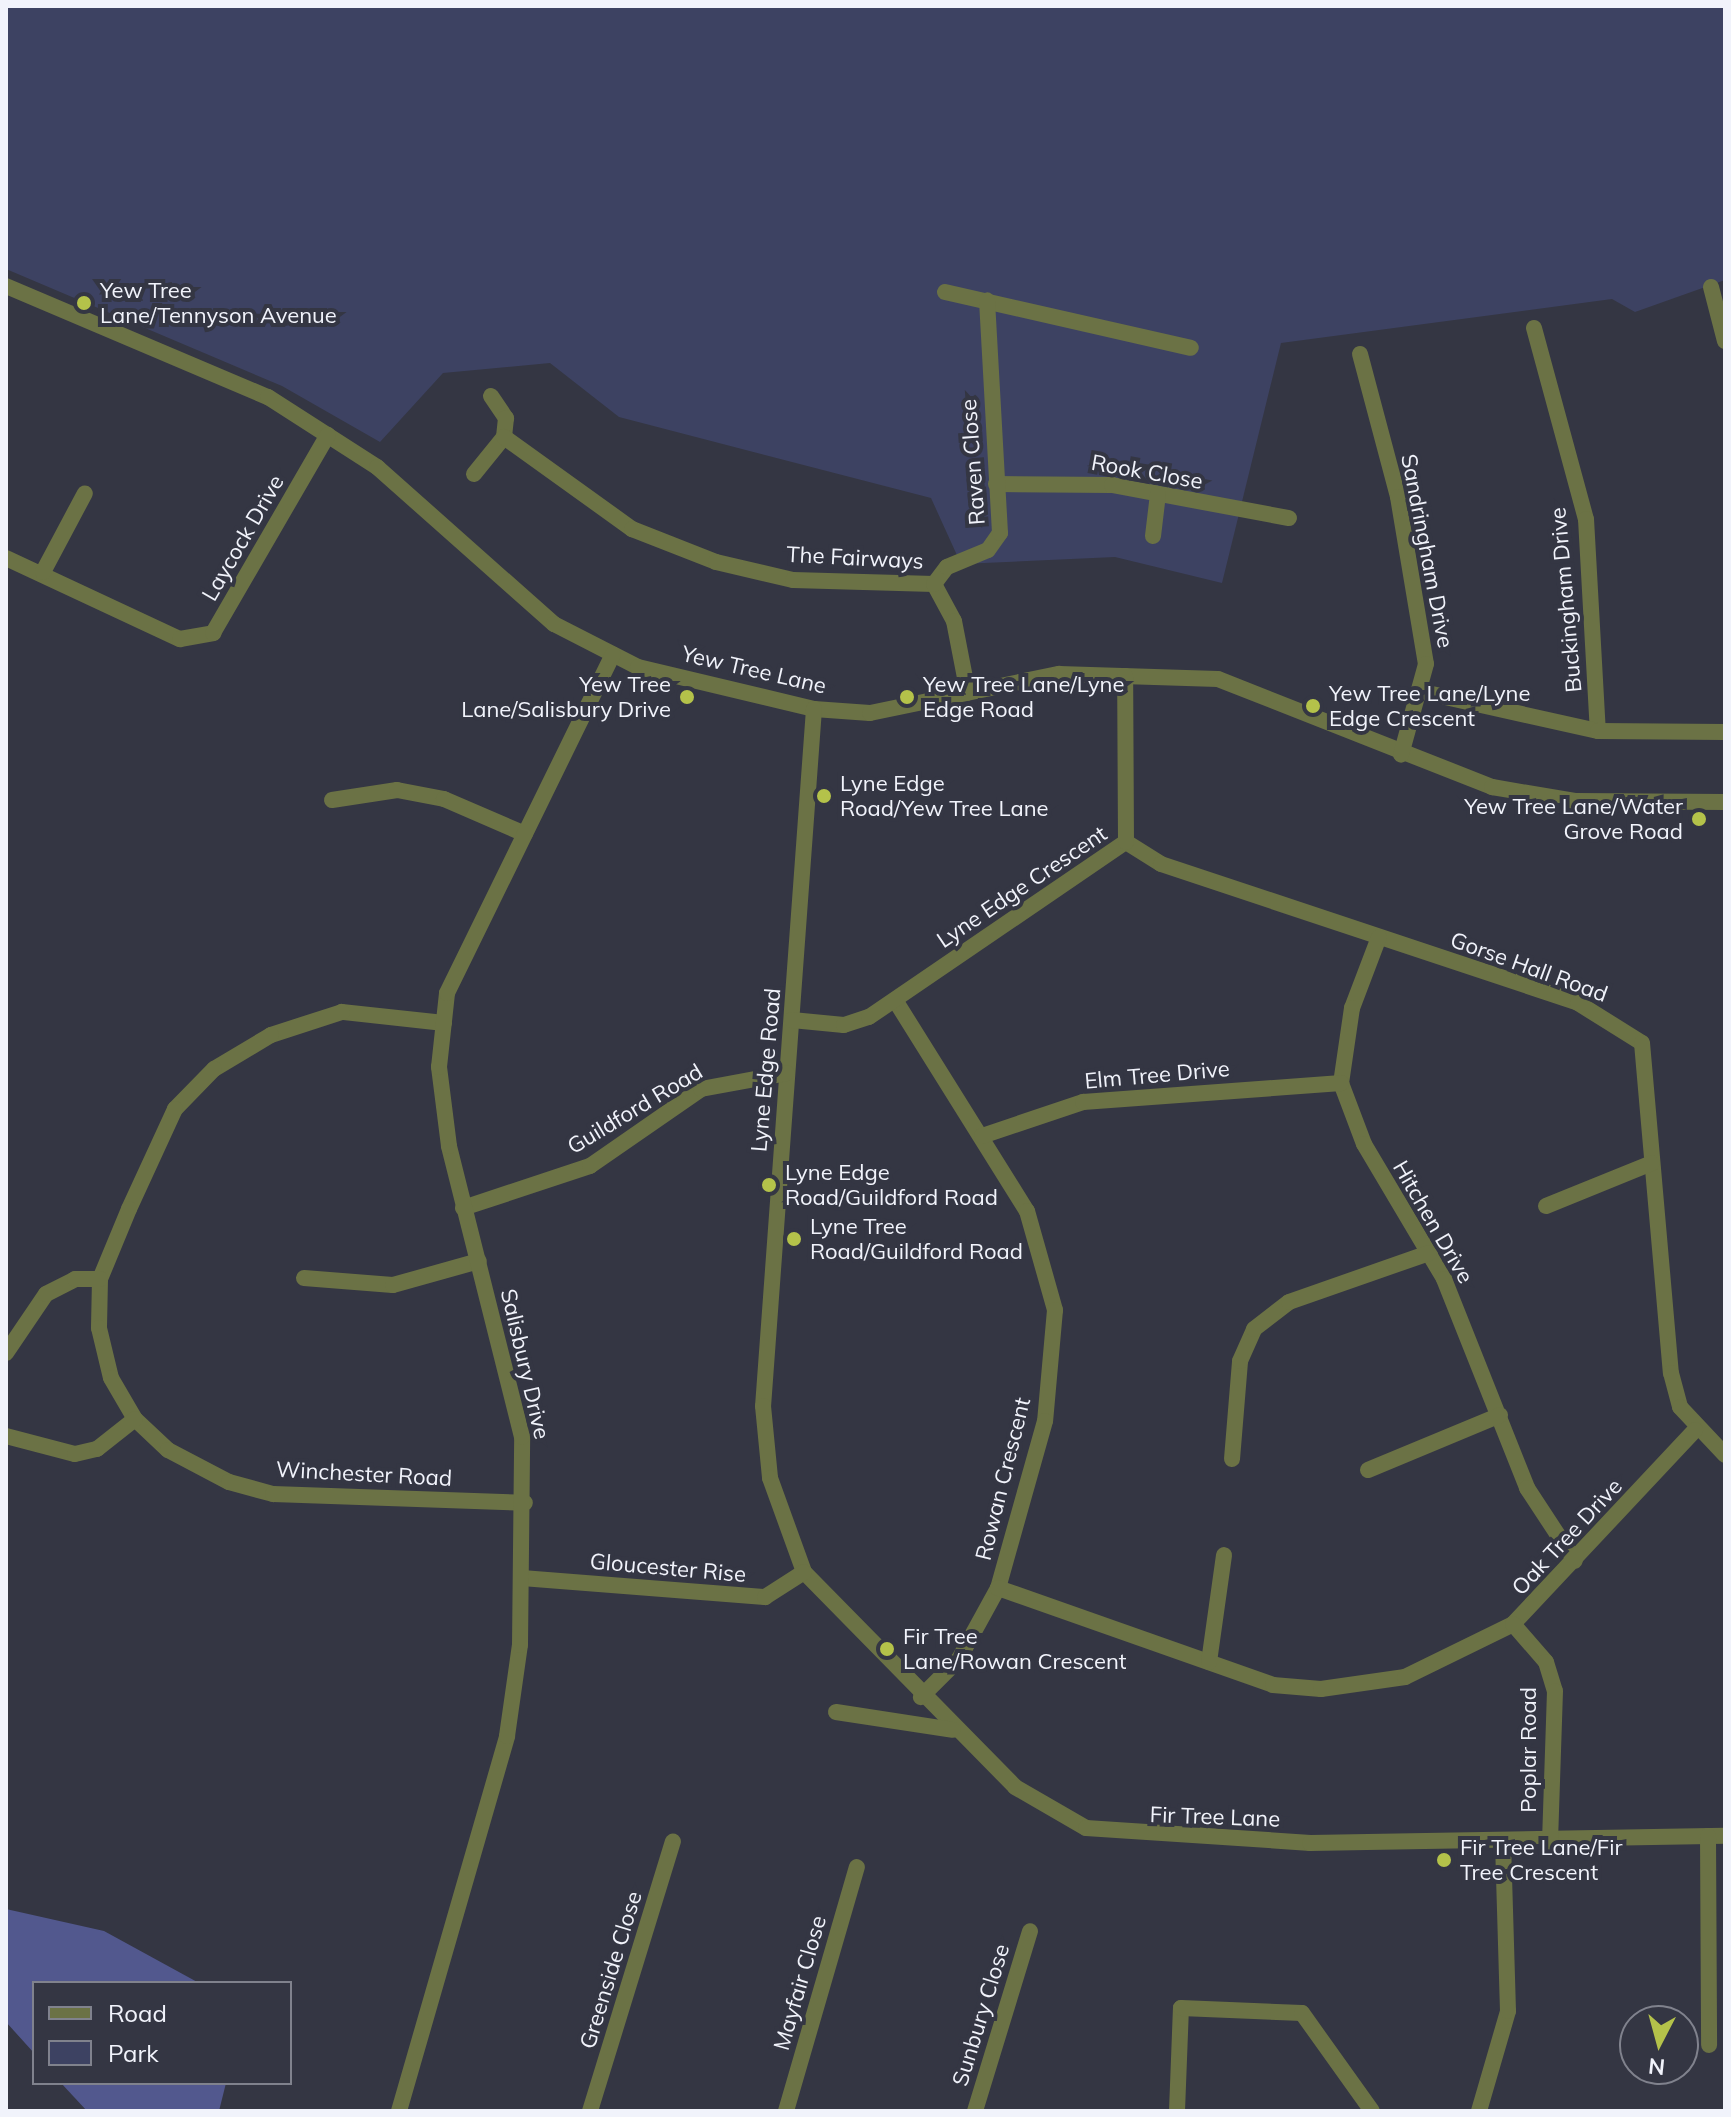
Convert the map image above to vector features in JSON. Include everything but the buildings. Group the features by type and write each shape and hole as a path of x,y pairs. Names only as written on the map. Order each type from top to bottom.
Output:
{"street":[{"name":"Yew Tree Lane","path":"6,286 268,397 377,467 554,624 638,667 814,709 870,713 1059,674 1218,679 1401,755 1492,787 1575,801 1725,802"},
{"path":"1711,287 1725,341"},
{"path":"945,292 1191,348"},
{"name":"Raven Close","path":"934,584 947,567 997,542 987,300"},
{"name":"Buckingham Drive","path":"1534,328 1586,519 1598,731"},
{"name":"Sandringham Drive","path":"1360,354 1398,497 1426,664 1423,692 1401,755"},
{"path":"474,474 504,437 506,418 491,396"},
{"name":"Laycock Drive","path":"6,558 43,572 180,639 213,633 328,435"},
{"name":"The Fairways","path":"504,437 632,529 688,552 793,580 934,584 954,621 968,693"},
{"name":"Rook Close","path":"996,484 1078,482 1289,518"},
{"path":"43,572 85,493"},
{"path":"1153,536 1158,494"},
{"name":"Salisbury Drive","path":"399,2111 507,1736 522,1578 525,1503 522,1437 463,1208 439,1067 447,993 613,654"},
{"name":"Lyne Edge Crescent","path":"792,1020 856,1023 895,1000 1126,842 1125,676"},
{"path":"1423,692 1598,731 1725,732"},
{"name":"Lyne Edge Road","path":"804,1572 770,1478 763,1406 814,709"},
{"path":"332,800 397,790 444,799 525,834"},
{"name":"Gorse Hall Road","path":"1126,842 1161,864 1578,1003 1642,1043 1671,1373 1695,1430 1725,1455"},
{"name":"Hitchen Drive","path":"1379,937 1352,1008 1341,1083 1364,1144 1429,1253 1500,1415 1527,1488 1575,1561"},
{"name":"Rowan Crescent","path":"895,1000 1027,1211 1055,1310 1045,1421 998,1588 959,1659 921,1697"},
{"name":"Winchester Road","path":"444,1023 342,1012 271,1035 214,1069 175,1109 100,1279 99,1328 108,1366 135,1419 168,1450 273,1494 525,1503"},
{"name":"Guildford Road","path":"463,1208 590,1166 701,1089 787,1073"},
{"name":"Elm Tree Drive","path":"982,1136 1083,1102 1341,1083"},
{"path":"1546,1206 1652,1163"},
{"path":"1232,1459 1240,1361 1254,1329 1289,1302 1429,1253"},
{"path":"304,1278 381,1286 479,1261"},
{"path":"6,1353 46,1294 75,1279 100,1279"},
{"path":"1368,1470 1500,1415"},
{"path":"6,1436 75,1454 97,1449 135,1419"},
{"name":"Oak Tree Drive","path":"998,1588 1273,1685 1363,1686 1468,1652 1513,1624 1695,1430"},
{"path":"1209,1662 1224,1555"},
{"name":"Gloucester Rise","path":"522,1578 765,1597 804,1572"},
{"name":"Fir Tree Lane","path":"804,1572 953,1730 1015,1787 1059,1815 1109,1833 1310,1843 1550,1842 1717,1836"},
{"name":"Poplar Road","path":"1513,1624 1546,1662 1555,1691 1550,1842"},
{"path":"836,1712 953,1730"},
{"path":"1709,2045 1717,1836"},
{"name":"Greenside Close","path":"590,2111 673,1841"},
{"path":"1479,2111 1508,2011 1503,1841"},
{"name":"Mayfair Close","path":"786,2111 857,1867"},
{"name":"Sunbury Close","path":"975,2111 1030,1931"},
{"path":"1177,2111 1181,2008 1302,2013 1372,2111"}],"green space":[{"path":"6,6 1725,6 1725,280 1635,312 1612,299 1281,343 1222,583 1115,557 961,564 931,498 619,417 550,363 443,373 380,442 282,386 6,269"}],"shaded area":[{"path":"6,1909 104,1931 195,1981 32,1981 32,2051 6,2022"},
{"path":"63,2085 226,2085 219,2111 87,2111"}],"place":[{"name":"Yew Tree Lane/Tennyson Avenue","path":"84,303"},
{"name":"Yew Tree Lane/Salisbury Drive","path":"687,697"},
{"name":"Yew Tree Lane/Lyne Edge Road","path":"907,697"},
{"name":"Yew Tree Lane/Lyne Edge Crescent","path":"1313,706"},
{"name":"Lyne Edge Road/Yew Tree Lane","path":"824,796"},
{"name":"Yew Tree Lane/Water Grove Road","path":"1699,819"},
{"name":"Lyne Edge Road/Guildford Road","path":"769,1185"},
{"name":"Lyne Tree Road/Guildford Road","path":"794,1239"},
{"name":"Fir Tree Lane/Rowan Crescent","path":"887,1649"},
{"name":"Fir Tree Lane/Fir Tree Crescent","path":"1444,1860"}]}
